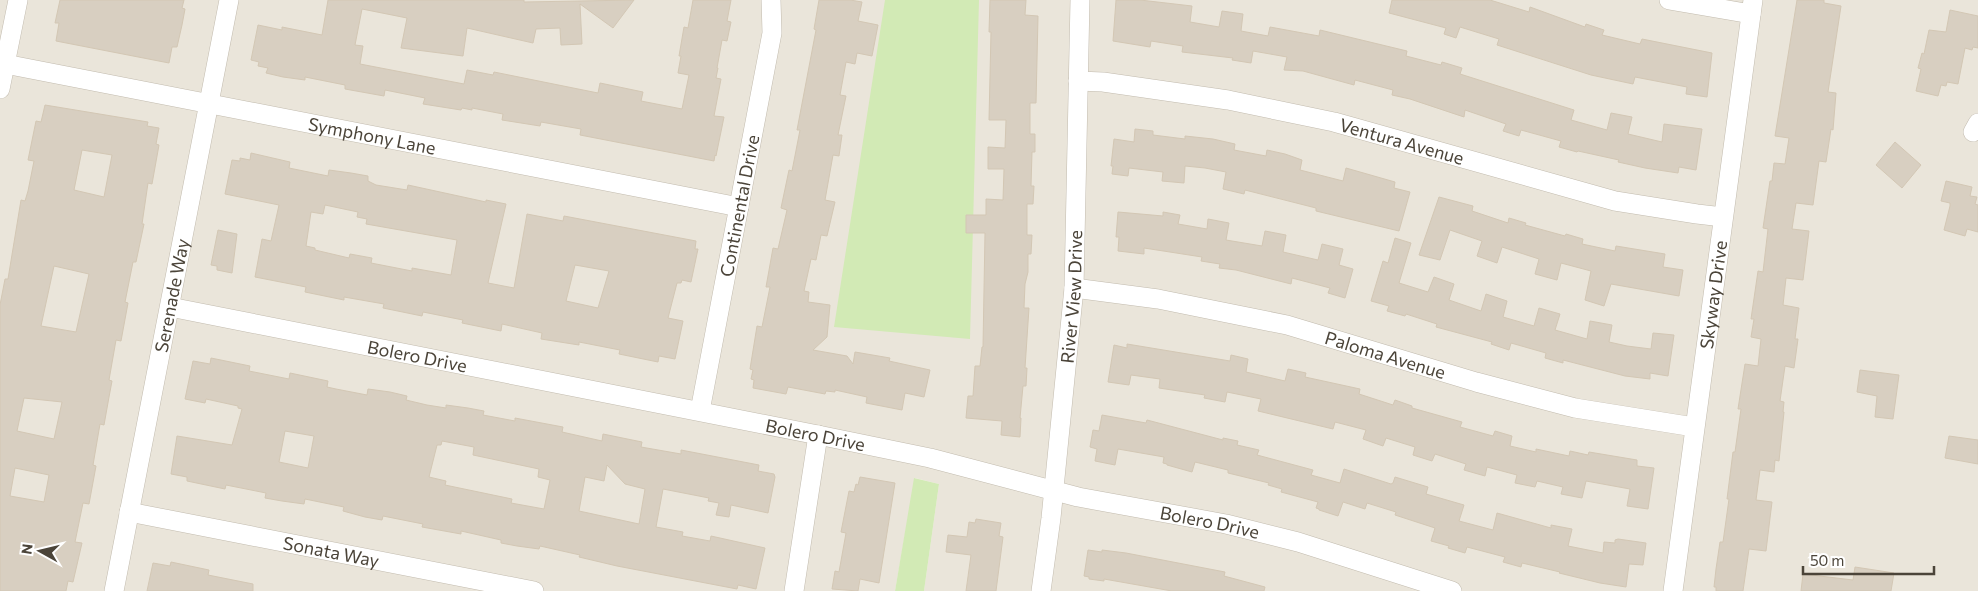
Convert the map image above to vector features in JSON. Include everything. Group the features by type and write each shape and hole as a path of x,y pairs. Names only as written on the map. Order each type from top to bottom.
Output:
{"street":[{"path":"0,88 18,0"},
{"name":"Serenade Way","path":"114,591 229,0"},
{"name":"Continental Drive","path":"700,411 772,33 771,0"},
{"name":"River View Drive","path":"1042,591 1074,288 1080,0"},
{"path":"1669,0 1752,7"},
{"name":"Skyway Drive","path":"1673,591 1752,7"},
{"name":"Symphony Lane","path":"5,64 739,207"},
{"name":"Ventura Avenue","path":"1078,81 1103,82 1228,100 1334,122 1615,202 1723,217"},
{"name":"Paloma Avenue","path":"1074,288 1158,299 1287,324 1476,382 1557,403 1694,427"},
{"name":"Bolero Drive","path":"170,307 930,458 1078,497 1244,528 1298,542 1452,591"},
{"path":"794,591 818,435"},
{"name":"Sonata Way","path":"129,512 534,591"}],"shaded area":[{"path":"0,0 1978,0 1978,591 924,591 939,484 915,478 895,591 0,591"}],"green space":[{"path":"885,0 979,0 970,339 834,327"},
{"path":"914,478 939,484 924,591 895,591"}],"building":[{"path":"60,0 184,0 182,8 185,9 177,47 172,47 169,63 56,41 59,23 55,23"},
{"path":"328,0 524,0 524,2 634,0 613,28 580,4 582,44 561,45 560,28 536,29 533,43 467,28 463,56 401,48 407,18 362,9 355,45 363,46 360,64 464,84 467,70 493,75 494,72 598,93 600,83 643,92 641,101 682,109 689,75 678,73 681,56 679,56 684,27 688,28 693,0 731,0 727,21 731,22 727,41 722,40 717,68 716,78 721,79 714,116 724,117 714,161 580,135 581,129 541,122 540,126 502,120 503,114 472,108 472,110 462,108 461,110 423,104 425,98 385,90 384,96 345,89 345,85 305,77 305,80 283,77 266,73 268,68 258,66 259,62 251,60 258,25 282,30 282,27 322,35"},
{"path":"819,0 862,2 858,21 878,25 872,56 857,53 855,64 846,62 840,95 846,96 838,135 842,135 839,156 833,155 825,200 835,202 827,236 821,235 816,260 811,259 804,291 809,292 808,302 830,305 827,337 813,350 847,356 853,364 855,352 890,358 889,361 930,370 924,397 905,393 902,410 866,403 867,397 835,390 835,392 826,391 825,394 788,387 786,394 753,388 754,380 751,379 753,370 750,369 757,326 762,327 770,287 766,287 773,248 778,249 787,210 781,208 789,170 792,171 800,130 797,130 816,30 814,29"},
{"path":"990,0 1026,0 1025,15 1038,16 1036,103 1030,103 1030,134 1035,134 1035,152 1032,152 1031,186 1034,186 1033,204 1027,204 1027,235 1032,235 1031,254 1028,254 1028,272 1025,284 1024,308 1029,308 1025,368 1027,368 1026,386 1023,386 1020,437 1001,435 1002,421 966,418 968,396 973,396 975,366 980,366 983,347 985,233 966,233 966,215 986,215 986,199 1003,200 1004,169 988,169 988,147 1005,148 1006,120 989,120"},
{"path":"1116,0 1140,0 1192,6 1190,22 1219,27 1222,11 1243,14 1241,31 1268,36 1270,27 1319,36 1320,30 1407,51 1406,56 1441,65 1442,62 1462,68 1460,74 1574,110 1571,120 1607,130 1611,113 1632,117 1628,134 1662,142 1664,124 1702,129 1696,170 1679,167 1678,173 1645,168 1618,162 1619,160 1559,147 1561,141 1521,130 1519,136 1503,131 1506,124 1465,110 1464,117 1392,95 1393,90 1355,80 1354,85 1303,71 1284,70 1287,57 1253,51 1251,63 1232,60 1233,58 1182,52 1183,46 1151,41 1150,47 1113,41"},
{"path":"1392,0 1490,0 1529,12 1530,7 1585,27 1586,24 1604,30 1602,35 1640,44 1642,39 1712,53 1707,97 1686,94 1687,87 1635,77 1633,84 1591,75 1497,45 1499,39 1460,27 1456,38 1444,34 1446,28 1389,13"},
{"path":"1797,0 1824,0 1824,3 1841,6 1828,92 1836,93 1833,130 1831,129 1826,162 1819,161 1813,205 1796,203 1792,229 1809,231 1803,280 1786,278 1783,305 1799,308 1795,339 1798,339 1794,368 1785,366 1780,401 1784,402 1784,412 1779,461 1775,460 1774,472 1760,470 1756,500 1772,502 1766,551 1749,549 1743,591 1716,591 1716,587 1714,587 1716,569 1720,542 1723,542 1733,452 1735,452 1741,409 1738,409 1745,364 1758,366 1761,339 1751,337 1754,319 1751,319 1758,271 1763,272 1768,229 1763,228 1770,181 1772,181 1774,163 1785,164 1789,138 1775,136"},
{"path":"1950,10 1978,16 1978,48 1973,47 1972,50 1965,48 1958,84 1947,82 1946,86 1941,85 1938,96 1916,91 1921,69 1918,68 1922,53 1924,54 1929,30 1946,32"},
{"path":"45,105 148,122 147,126 159,128 156,144 159,145 152,184 148,183 142,224 144,224 136,262 133,262 125,302 128,303 121,341 116,340 109,380 112,381 104,425 100,424 93,465 96,466 89,504 83,503 75,542 82,543 73,582 68,581 66,591 0,591 0,305 5,279 8,279 21,200 25,201 34,161 28,160 36,121 41,122","holes":["82,150 112,155 104,197 74,190","54,266 89,274 76,332 41,326","24,398 62,402 54,439 17,431","15,468 49,475 44,502 10,496"]},
{"path":"1135,129 1153,131 1153,135 1185,139 1185,136 1213,139 1235,144 1234,150 1266,156 1267,150 1285,154 1302,160 1300,170 1343,181 1346,168 1395,182 1394,188 1410,192 1399,231 1316,211 1316,208 1245,190 1244,194 1223,189 1226,172 1185,166 1184,183 1162,181 1163,172 1129,168 1128,176 1112,174 1114,139 1134,142"},
{"path":"1895,142 1921,165 1902,188 1876,165"},
{"path":"251,153 290,162 289,168 328,176 329,170 351,173 368,176 368,181 376,185 407,190 408,185 486,202 486,200 506,204 488,283 514,288 527,214 563,221 564,216 696,241 695,249 698,249 691,282 682,280 681,283 677,283 668,318 683,321 675,359 659,356 658,362 619,354 620,350 579,342 579,345 541,339 542,333 502,324 501,331 462,323 463,320 423,312 422,316 383,308 384,304 344,297 344,300 305,292 306,287 255,277 262,239 271,241 279,205 225,194 232,160 240,161 240,158 250,160","holes":["325,205 358,212 357,217 367,219 366,224 457,240 451,275 412,268 412,271 371,263 372,258 350,254 349,258 306,246 311,212 323,214","575,265 609,271 598,308 566,301"]},
{"path":"1946,181 1972,187 1970,196 1977,197 1975,204 1978,205 1978,232 1967,229 1965,236 1944,230 1950,206 1950,203 1941,201"},
{"path":"1439,197 1473,206 1472,211 1508,223 1509,218 1526,223 1525,225 1583,239 1582,244 1615,251 1616,246 1665,254 1663,267 1683,270 1679,296 1611,284 1604,306 1585,300 1591,271 1561,263 1557,280 1535,274 1539,259 1502,247 1497,263 1477,256 1482,241 1450,230 1440,260 1419,255"},
{"path":"1118,212 1163,216 1163,212 1180,215 1178,224 1207,229 1208,219 1229,223 1226,240 1262,246 1265,231 1286,235 1283,252 1318,260 1322,244 1343,249 1339,265 1353,269 1345,298 1328,293 1330,288 1292,278 1291,284 1236,270 1219,268 1220,264 1201,261 1202,257 1144,248 1144,254 1118,251 1119,237 1116,237"},
{"path":"218,230 237,234 232,273 217,270 217,266 211,265"},
{"path":"1395,238 1411,243 1399,283 1428,292 1434,277 1454,284 1449,300 1481,311 1486,294 1507,301 1503,317 1534,326 1539,308 1560,314 1555,330 1587,339 1590,321 1612,325 1609,342 1627,346 1651,349 1653,333 1674,335 1668,376 1650,373 1650,379 1625,376 1563,360 1563,363 1545,358 1546,353 1511,343 1509,350 1491,344 1492,342 1436,327 1437,324 1406,314 1405,316 1387,311 1389,306 1371,301 1383,261 1388,263"},
{"path":"1127,344 1230,361 1231,355 1248,359 1246,372 1285,381 1288,369 1306,373 1305,377 1360,389 1359,394 1393,405 1395,400 1412,406 1412,408 1462,422 1460,427 1493,436 1495,431 1512,436 1510,446 1536,452 1536,449 1569,456 1570,451 1588,455 1589,452 1637,460 1637,466 1654,468 1648,509 1627,506 1630,489 1586,481 1582,498 1561,494 1563,487 1537,481 1535,487 1515,483 1517,475 1487,467 1485,476 1464,470 1466,464 1435,454 1432,461 1413,455 1415,447 1386,438 1383,446 1363,439 1366,430 1335,422 1333,429 1258,411 1261,399 1227,392 1225,402 1204,398 1205,395 1159,388 1160,379 1131,375 1129,385 1108,382 1114,345 1127,348"},
{"path":"211,358 250,366 249,371 289,379 290,373 328,381 327,387 336,389 367,395 368,389 390,392 407,396 406,400 427,405 446,408 446,405 468,408 484,411 483,415 515,421 515,418 563,427 562,432 602,441 603,434 642,442 641,447 681,454 681,450 759,465 758,471 774,474 775,477 768,513 731,505 729,517 716,515 719,503 708,501 709,498 663,489 656,527 683,532 682,536 710,541 711,536 765,548 756,589 738,585 737,589 617,566 540,546 539,549 501,543 501,540 461,531 461,534 422,527 423,524 383,516 382,520 365,517 343,511 344,507 305,499 304,504 282,501 265,498 266,493 226,485 225,489 187,481 187,477 171,474 177,436 232,445 242,409 238,408 238,406 206,399 205,403 185,399 193,361 210,364","holes":["285,431 314,436 308,468 279,462","442,441 474,447 473,455 539,469 538,477 550,480 544,509 511,503 512,499 445,485 446,481 429,477 437,445 441,445","607,465 625,484 645,489 639,524 579,511 585,477 604,481"]},
{"path":"1860,370 1899,375 1893,419 1875,417 1877,396 1857,392"},
{"path":"1102,415 1146,423 1147,420 1223,440 1223,438 1238,441 1237,445 1259,450 1257,455 1313,470 1311,475 1340,483 1344,469 1391,484 1395,477 1428,487 1426,494 1464,505 1459,521 1493,530 1497,513 1551,528 1551,525 1572,529 1568,546 1603,553 1604,542 1615,543 1615,540 1618,539 1646,543 1643,565 1629,564 1626,587 1600,583 1522,563 1521,567 1503,562 1505,557 1467,547 1465,553 1448,548 1449,546 1431,541 1435,528 1395,515 1396,512 1367,503 1365,509 1343,502 1338,516 1316,508 1318,502 1281,492 1282,489 1268,485 1269,483 1228,473 1228,470 1195,462 1192,472 1163,463 1164,457 1118,449 1115,465 1095,461 1097,449 1090,447 1093,430 1099,431"},
{"path":"1949,436 1978,440 1978,464 1945,458"},
{"path":"860,477 895,483 879,583 860,579 858,591 832,589 835,571 839,572 846,533 841,532 849,491 854,492"},
{"path":"976,519 1001,523 999,536 1003,537 996,591 966,591 971,555 946,552 948,535 967,537 969,522 975,523"},
{"path":"1088,550 1126,553 1225,572 1224,576 1265,587 1264,591 1172,591 1104,579 1104,581 1089,579 1089,577 1084,576"},
{"path":"171,562 209,570 208,575 253,584 253,591 147,591 153,563 170,566"},
{"path":"1855,567 1894,573 1891,591 1801,591 1803,574 1853,580"}]}
